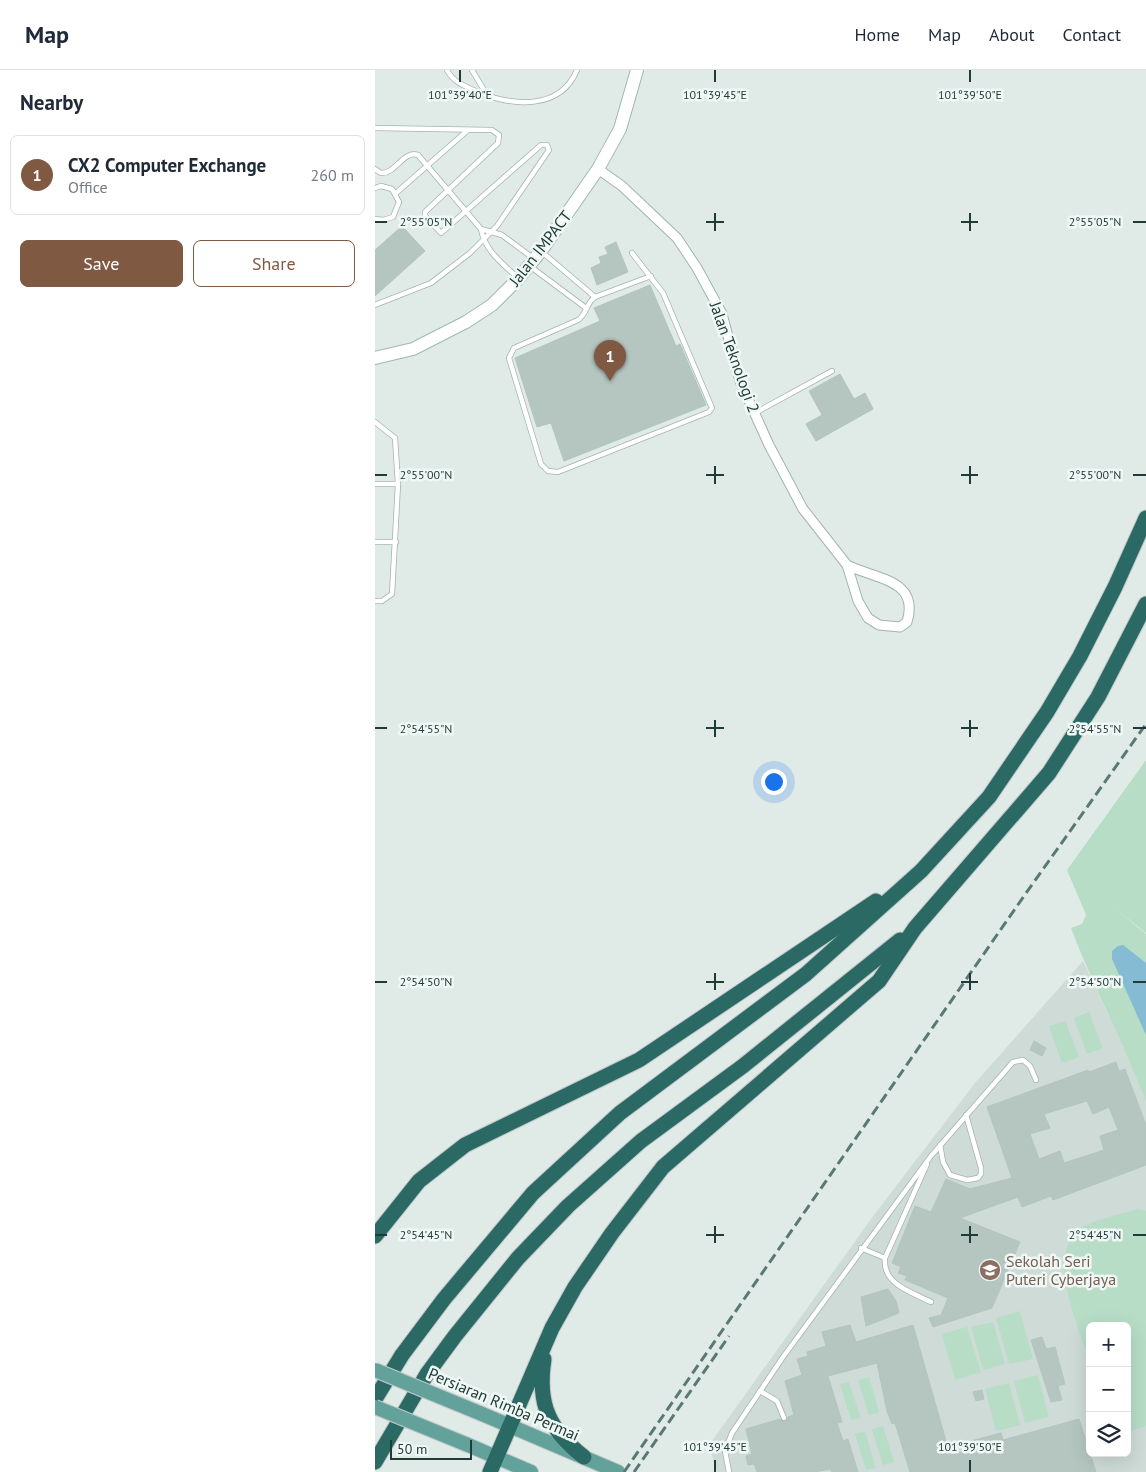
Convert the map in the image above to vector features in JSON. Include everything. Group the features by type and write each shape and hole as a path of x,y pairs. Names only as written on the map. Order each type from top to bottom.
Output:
{"highway":[{"path":"375,1399 402,1355 444,1299 533,1193 620,1113 806,974 921,871 989,797 1047,712 1099,618 1146,518"},
{"path":"490,1472 509,1424 552,1328 598,1252 663,1167 879,981 915,928 1049,773 1103,690 1146,604"},
{"path":"375,1236 419,1181 465,1145 639,1060 921,871"},
{"path":"375,1462 427,1374 451,1342 518,1258 568,1206 641,1141 758,1054 858,976 915,928"},
{"path":"552,1328 541,1374 542,1401 554,1426 574,1449 585,1457"}],"main road":[{"name":"Persiaran Rimba Permai","path":"375,1370 509,1424 618,1472"},
{"path":"375,1407 531,1472"}],"street":[{"name":"Jalan IMPACT","path":"375,358 413,349 466,322 493,304 519,279 598,170 620,129 637,70"},
{"name":"Jalan Teknologi 2","path":"598,170 622,186 677,238 697,268 722,314 741,381 755,413 803,509 847,565 858,601 868,618 879,625 890,628 900,627 907,622 910,604 903,589 885,579 847,565"}],"lane":[{"path":"447,70 457,82 487,96 509,101 535,103 562,91 570,83 577,70"},
{"path":"472,70 487,96"},
{"path":"375,128 492,130 499,135 498,143 425,212 437,231 443,232 541,145 547,145 549,152 492,231 450,270 431,283 375,305"},
{"path":"396,193 468,130"},
{"path":"375,169 381,174 389,172 412,154 418,155 481,229 483,240 490,252 519,279"},
{"path":"375,188 387,187 396,193 399,202 397,212 389,219 375,218"},
{"path":"481,229 502,234 535,258 595,296"},
{"path":"632,253 651,276 667,302 712,408 709,412 553,473 543,468 509,358 514,348 578,320 590,300 595,296 651,276"},
{"path":"535,258 586,308"},
{"path":"755,413 832,370"},
{"path":"375,422 395,438 398,484 392,594 382,601 375,601"},
{"path":"375,484 398,484"},
{"path":"375,542 396,542"},
{"path":"729,1472 725,1460 727,1443 760,1391 861,1248 939,1145 1013,1062 1023,1060 1027,1063 1036,1080"},
{"path":"939,1145 943,1162 950,1175 967,1180 978,1178 981,1174 981,1168 966,1115"},
{"path":"931,1156 885,1258 887,1276 893,1282 931,1302"},
{"path":"861,1248 885,1258"},
{"path":"760,1391 777,1401 784,1418"}],"shaded area":[{"name":"Sekolah Seri Puteri Cyberjaya","path":"1083,961 1133,1068 1146,1102 1146,1472 717,1472 709,1445 874,1215 975,1083"}],"green space":[{"path":"1146,760 1146,933 1114,908 1146,934 1146,1102 1071,928 1082,924 1086,915 1067,870"},
{"path":"1089,1012 1103,1048 1087,1054 1074,1018"},
{"path":"1065,1021 1079,1057 1062,1063 1049,1026"},
{"path":"1138,1209 1146,1211 1146,1426 1131,1431 1131,1322 1086,1322 1086,1351 1073,1313 1065,1274 1065,1257 1069,1241 1079,1229 1099,1220"},
{"path":"1020,1311 1033,1359 1009,1364 996,1318"},
{"path":"993,1322 1005,1364 983,1370 971,1327"},
{"path":"967,1327 981,1372 955,1380 942,1334"},
{"path":"1038,1375 1049,1417 1025,1423 1014,1381"},
{"path":"869,1377 879,1412 869,1415 858,1380"},
{"path":"849,1382 861,1418 851,1420 840,1384"},
{"path":"1009,1383 1020,1425 996,1431 985,1389"},
{"path":"883,1426 894,1462 883,1465 872,1429"},
{"path":"865,1431 876,1468 866,1470 855,1434"}],"water":[{"path":"1123,945 1146,963 1146,1035 1112,959 1112,951 1118,946"}],"building":[{"path":"402,226 425,251 375,296 375,250"},
{"path":"616,242 628,272 597,285 591,268 601,263 599,257 608,254 605,247"},
{"path":"650,285 676,346 680,344 706,405 564,461 551,423 537,427 515,358 600,321 594,308"},
{"path":"840,374 854,399 865,393 873,409 816,441 806,424 822,415 809,391"},
{"path":"1034,1041 1046,1048 1042,1056 1030,1050"},
{"path":"1116,1062 1119,1071 1125,1069 1146,1125 1146,1165 1053,1200 1051,1196 1022,1207 1018,1197 960,1218 1020,1242 992,1308 933,1327 929,1318 941,1315 948,1298 905,1280 907,1276 898,1273 901,1267 892,1263 915,1206 931,1212 946,1179 970,1189 1012,1178 987,1107 1088,1070 1089,1072","holes":["1087,1101 1093,1114 1109,1107 1118,1130 1100,1136 1104,1150 1064,1163 1060,1151 1039,1159 1030,1134 1050,1128 1044,1114"]},
{"path":"888,1289 896,1301 899,1313 866,1326 861,1297"},
{"path":"850,1325 856,1342 913,1325 950,1455 969,1450 967,1442 1001,1433 1003,1440 1079,1419 1086,1441 1086,1457 1091,1457 1096,1472 910,1472 895,1423 892,1424 887,1411 877,1363 828,1376 842,1422 837,1423 843,1441 848,1439 858,1472 832,1472 830,1469 815,1472 757,1472 754,1464 748,1465 746,1456 752,1454 746,1429 780,1419 785,1422 788,1417 794,1415 785,1381 802,1375 797,1359 808,1356 807,1352 826,1346 822,1332"},
{"path":"1042,1337 1046,1349 1055,1347 1065,1384 1058,1386 1062,1400 1051,1402 1031,1340"},
{"path":"982,1390 984,1399 976,1401 973,1392"}],"railway":[{"path":"624,1472 1024,896 1146,724"},
{"path":"634,1472 729,1336"}],"place":[{"name":"CX2 Computer Exchange","path":"610,381"},
{"name":"Sekolah Seri Puteri Cyberjaya","path":"990,1270"}]}
